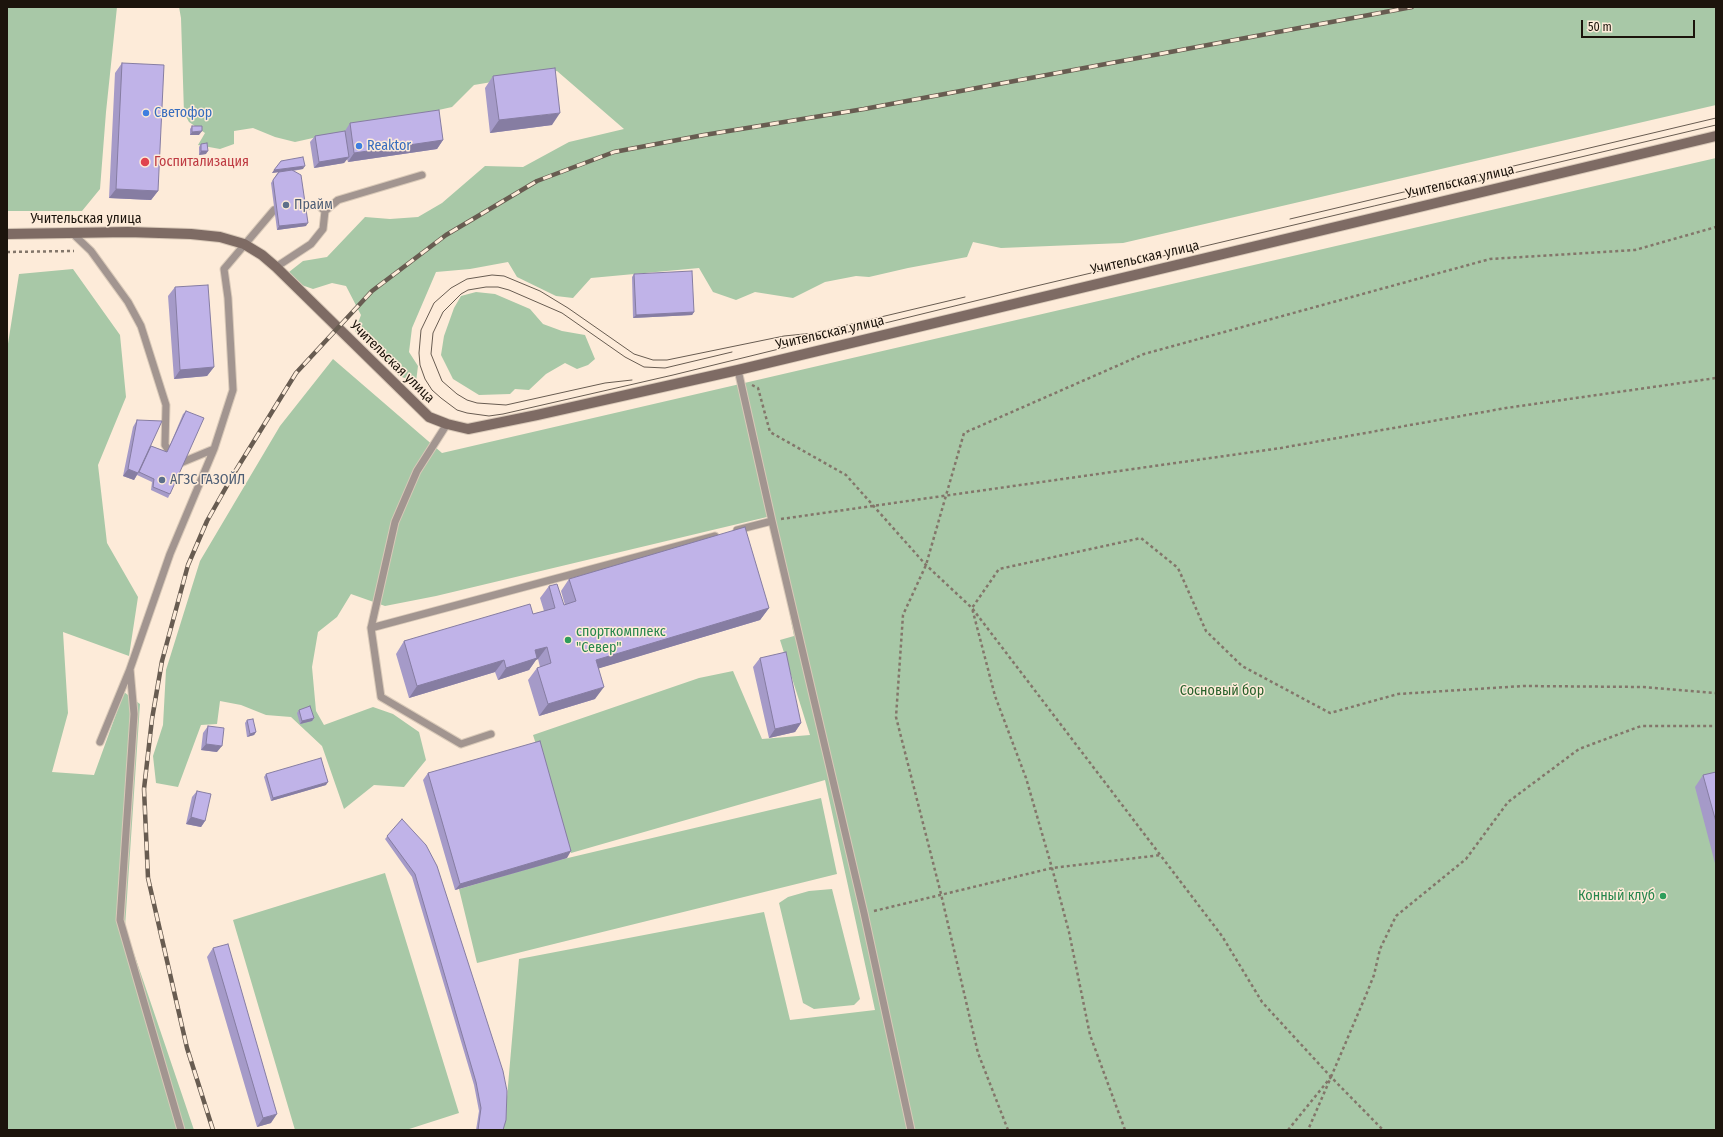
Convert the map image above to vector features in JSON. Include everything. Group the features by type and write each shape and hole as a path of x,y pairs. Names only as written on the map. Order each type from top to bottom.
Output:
{"main road":[{"name":"Учительская улица","path":"7,234 71,232 191,234 220,237 244,244 262,255 276,267 429,417 447,424 468,429 537,416 738,370 1716,136"}],"lane":[{"path":"276,267 311,244 323,229 325,211 338,200 422,175"},
{"path":"303,206 318,206 325,211"},
{"path":"100,742 130,669 170,554 214,450 233,390 228,298 224,269 274,210"},
{"path":"71,232 91,250 128,302 142,326 166,404 165,446 178,464 214,450"},
{"path":"738,370 864,913 911,1130"},
{"path":"447,424 417,471 395,522 372,628 381,697 461,744 491,734"},
{"path":"730,532 772,521"},
{"path":"372,628 723,534"},
{"path":"130,669 134,714 120,920 182,1130"}],"path":[{"path":"1008,1130 978,1053 941,894 896,718 903,615 926,566 964,433 1144,354 1490,259 1635,250 1716,227"},
{"path":"7,252 91,250"},
{"path":"772,521 1281,448 1506,408 1716,378"},
{"path":"740,380 758,388 770,432 846,476 926,566 972,608 1222,936 1262,1002 1331,1077 1383,1130"},
{"path":"1125,1130 1090,1035 1069,932 1052,868 1026,778 995,696 972,608 999,569 1141,538 1178,568 1206,631 1242,666 1330,713 1398,694 1523,686 1644,687 1716,693"},
{"path":"1308,1130 1369,988 1374,975 1380,949 1396,916 1466,859 1508,802 1579,749 1641,726 1716,726"},
{"path":"864,913 1052,868 1161,855"},
{"path":"1288,1130 1331,1077"}],"green space":[{"path":"7,7 117,7 100,189 82,211 7,211"},
{"path":"179,7 1716,7 1716,105 1123,243 1001,248 973,242 967,257 869,277 856,276 825,282 793,298 755,292 736,300 713,292 699,268 591,278 573,298 556,296 517,277 508,262 470,269 436,272 412,328 409,352 418,366 416,382 399,376 355,331 361,315 346,286 332,283 313,289 293,282 289,272 303,261 327,257 365,217 390,219 418,217 442,203 485,166 523,167 569,142 624,129 557,71 474,85 452,107 295,142 275,137 253,128 234,131 234,144 220,149 198,145 205,133 189,122 184,113 181,18"},
{"name":"Сосновый бор","path":"1716,158 1716,1130 500,1130 505,1120 519,959 764,912 790,1020 875,1010 825,780 571,853 533,735 699,678 733,671 762,739 810,735 780,640 794,636 773,528 767,517 436,596 385,606 351,594 337,617 318,632 312,667 316,711 324,725 373,707 393,714 419,732 426,760 404,787 374,785 344,809 322,746 291,717 266,715 241,705 220,701 217,724 201,725 178,787 156,783 153,756 163,725 166,670 200,561 280,426 333,359 442,453"},
{"path":"73,269 120,335 126,397 98,465 107,543 138,597 129,656 63,632 68,713 52,772 94,775 124,692 140,704 125,927 194,1130 7,1130 7,350 19,274"},
{"path":"476,292 495,294 530,309 543,324 562,331 585,335 595,359 588,365 577,369 565,363 546,374 529,390 515,389 510,394 479,395 453,379 441,355 444,336 454,308 461,296"},
{"path":"821,798 837,874 477,963 459,889 551,862"},
{"path":"385,873 459,1113 406,1130 295,1130 233,920"},
{"path":"832,889 860,999 854,1005 814,1009 803,1003 779,903 788,897 809,891"}],"building":[{"path":"122,63 164,65 158,191 116,189"},
{"path":"555,68 560,113 499,120 493,76"},
{"path":"439,110 443,140 354,153 350,123"},
{"path":"192,126 202,126 202,131 192,132"},
{"path":"345,131 349,157 319,162 315,136"},
{"path":"207,143 208,151 201,151 201,144"},
{"path":"303,157 305,166 274,170 281,161"},
{"path":"292,170 301,175 308,223 279,226 273,180 279,172"},
{"path":"692,271 694,312 636,315 634,274"},
{"path":"208,285 214,367 180,370 175,287"},
{"path":"186,411 204,418 170,494 153,487 154,479 139,472 151,446 167,452"},
{"path":"137,420 162,421 138,473 128,469"},
{"name":"спорткомплекс \"Север\"","path":"745,527 769,608 596,660 604,687 548,704 537,668 551,663 547,647 535,650 537,658 506,668 504,660 417,686 404,641 530,604 533,614 555,608 549,586 557,584 564,605 576,601 569,579"},
{"path":"786,652 801,723 775,729 760,658"},
{"path":"310,706 314,718 302,721 299,710"},
{"path":"253,719 256,732 250,734 247,720"},
{"path":"208,726 224,728 222,746 206,744"},
{"path":"540,741 571,851 460,884 428,773"},
{"path":"321,758 328,782 273,798 266,774"},
{"path":"1716,772 1716,822 1703,775"},
{"path":"197,791 211,794 205,821 191,817"},
{"path":"402,819 426,845 437,866 503,1071 507,1091 506,1120 503,1130 478,1130 481,1108 476,1082 415,874 387,836"},
{"path":"228,944 277,1114 263,1118 213,948"}],"tram line":[{"path":"1290,219 1716,118"},
{"path":"814,333 784,336 667,360 653,360 634,354 568,308 540,291 504,276 492,275 467,279 451,288 434,303 421,330 419,353 420,365 425,379 432,390 457,410 489,416 503,414 673,375 1032,287 1716,125"},
{"path":"632,380 605,383 506,405 477,403 467,400 457,394 442,381 431,354 433,333 443,312 461,294 468,290 498,287 509,290 562,313 625,357 644,367 665,368 732,352"},
{"path":"809,334 965,297"}],"railway":[{"path":"213,1130 187,1048 148,878 144,789 152,719 162,661 188,565 207,521 233,475 296,373 372,291 446,235 537,181 614,152 704,135 864,109 1412,7"}],"place":[{"name":"Светофор","path":"146,113"},
{"name":"Reaktor","path":"359,146"},
{"name":"Госпитализация","path":"145,162"},
{"name":"Прайм","path":"286,205"},
{"name":"АГЗС ГАЗОЙЛ","path":"162,480"},
{"name":"спорткомплекс \"Север\"","path":"568,640"},
{"name":"Конный клуб","path":"1663,896"}]}
